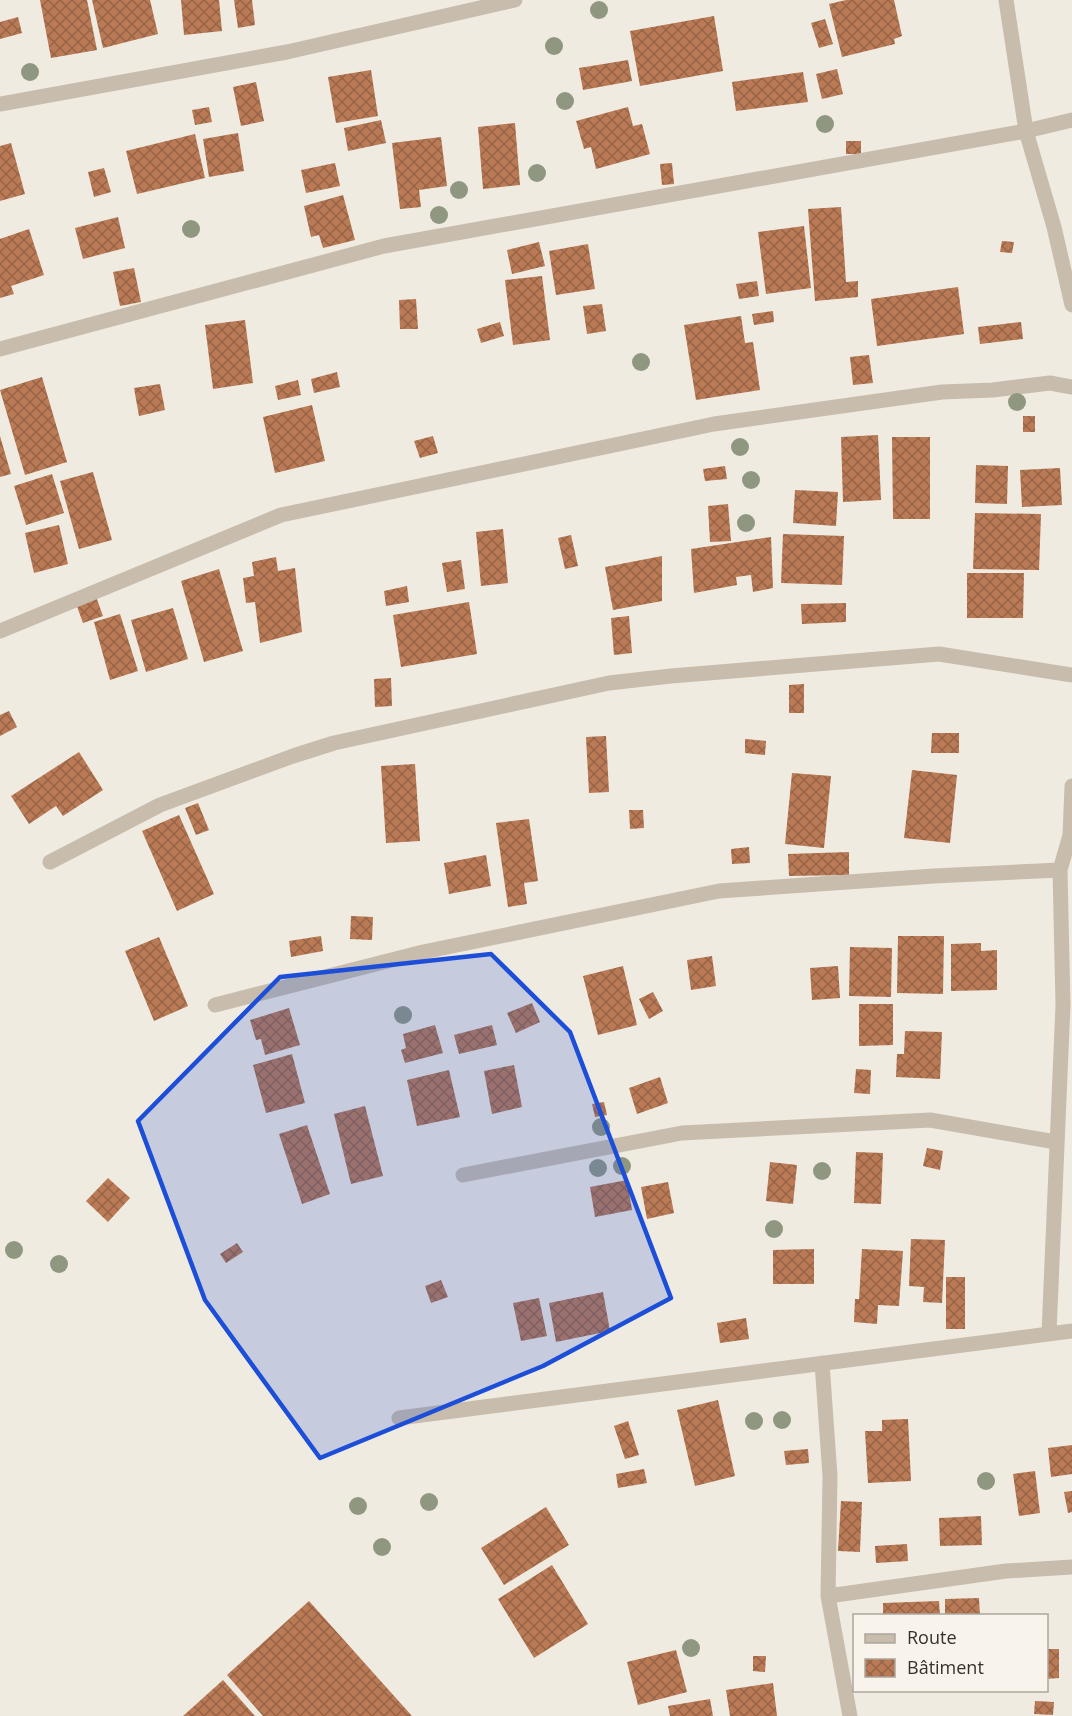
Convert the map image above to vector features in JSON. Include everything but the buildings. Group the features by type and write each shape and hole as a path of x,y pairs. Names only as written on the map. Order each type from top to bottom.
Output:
{"street":[{"path":"0,104 287,52 515,0"},
{"path":"1006,0 1026,131 1054,227 1072,305"},
{"path":"0,348 384,246 1026,131 1072,120"},
{"path":"0,631 280,515 714,423 942,392 993,390 1050,383 1072,387"},
{"path":"50,862 160,805 323,746 609,683 939,654 1072,675"},
{"path":"1049,1333 1056,1142 1066,1048 1060,870 1070,835 1072,786"},
{"path":"215,1005 423,952 719,891 1060,870"},
{"path":"463,1175 682,1133 930,1120 1056,1142"},
{"path":"399,1418 1072,1331"},
{"path":"822,1363 830,1476 828,1596 850,1716"},
{"path":"828,1596 1006,1572 1072,1567"}],"highlighted area":[{"path":"491,954 570,1032 671,1298 543,1366 320,1458 205,1300 138,1121 280,977"}]}
